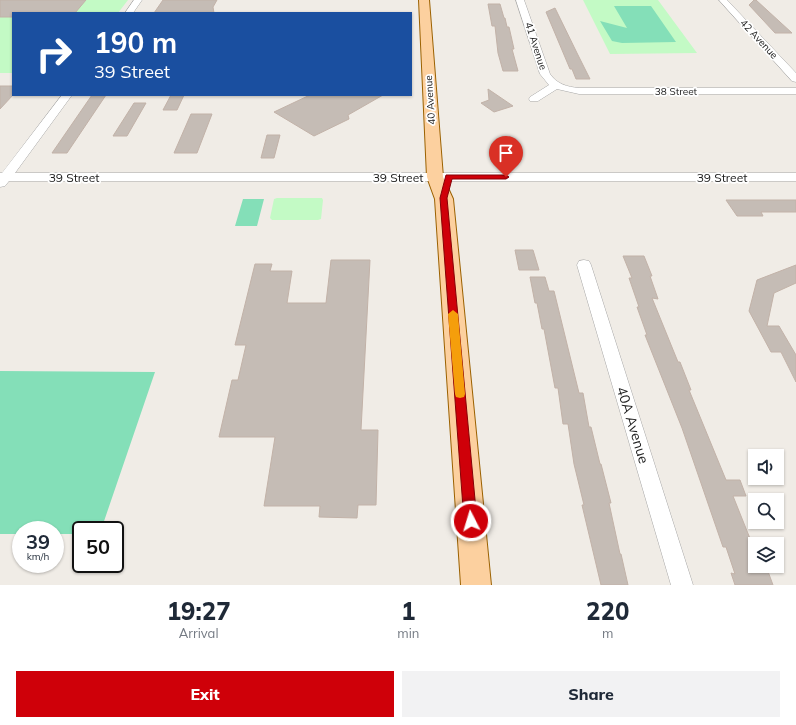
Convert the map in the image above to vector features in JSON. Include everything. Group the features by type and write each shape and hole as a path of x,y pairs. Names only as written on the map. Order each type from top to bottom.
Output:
{"main road":[{"name":"40 Avenue","path":"424,0 444,173 444,198 476,585"},
{"name":"40 Avenue","path":"434,0 446,134"}],"street":[{"path":"130,12 138,0"},
{"name":"41 Avenue","path":"520,0 545,74 549,80 557,85"},
{"name":"42 Avenue","path":"723,0 796,79"},
{"path":"534,99 557,85"},
{"name":"38 Street","path":"557,85 565,89 579,91 796,91"},
{"path":"2,179 66,96"},
{"name":"39 Street","path":"2,179 444,173 796,177"},
{"name":"40A Avenue","path":"584,265 682,585"}],"green space":[{"path":"0,0 128,0 119,12 12,12 12,73 0,73"},
{"path":"583,0 658,0 697,53 610,54"},
{"path":"614,6 651,6 676,42 622,43 612,41 600,21 627,28"},
{"path":"322,198 321,219 272,220 270,218 274,199"},
{"path":"243,199 264,199 257,226 235,226"},
{"path":"0,371 155,372 104,521 72,521 72,534 64,534 64,521 12,521 12,534 0,534"}],"building":[{"path":"0,0 86,0 76,12 12,12 12,17 0,17"},
{"path":"163,0 217,0 213,7 214,12 155,12"},
{"path":"756,0 792,33 775,33 749,5"},
{"path":"488,4 500,4 507,27 509,27 514,49 512,49 518,71 503,71 498,53 495,26 492,26"},
{"path":"555,8 590,79 576,79 572,69 570,69 546,12"},
{"path":"0,86 12,86 12,96 0,109"},
{"path":"488,89 513,106 494,112 481,103 489,100"},
{"path":"91,96 105,96 67,153 52,153"},
{"path":"170,96 184,96 177,110 163,110"},
{"path":"308,96 381,96 348,115 349,119 314,136 274,112"},
{"path":"134,103 146,103 127,136 113,136"},
{"path":"191,114 212,114 197,153 174,153"},
{"path":"267,135 280,135 274,158 261,158"},
{"path":"726,200 796,200 796,212 761,212 763,216 737,216"},
{"path":"515,250 533,250 539,270 519,270"},
{"path":"623,256 644,256 652,276 650,276 658,299 652,298 678,362 680,362 691,390 689,390 726,480 740,480 746,496 733,496 749,537 748,537 748,573 769,573 773,585 735,585 731,573 735,574 726,547 723,547 682,428 645,335 647,335 629,278 632,278"},
{"path":"331,260 370,260 361,430 378,430 376,505 358,505 357,518 319,517 320,506 264,506 275,437 219,437 232,380 238,380 246,345 235,345 255,264 272,264 270,271 292,271 287,303 326,303"},
{"path":"796,265 796,283 774,293 767,326 779,326 796,355 796,382 781,352 771,352 749,311 757,280"},
{"path":"530,277 545,277 549,291 554,291 579,393 583,393 589,427 591,427 611,503 609,503 628,585 601,585 582,505 584,505 574,464 568,424 563,424 558,388 555,388 544,329 542,329 537,303 535,303"}],"slow traffic":[{"path":"453,314 460,394"}],"route":[{"path":"471,521 444,198 449,177 506,177"}]}
